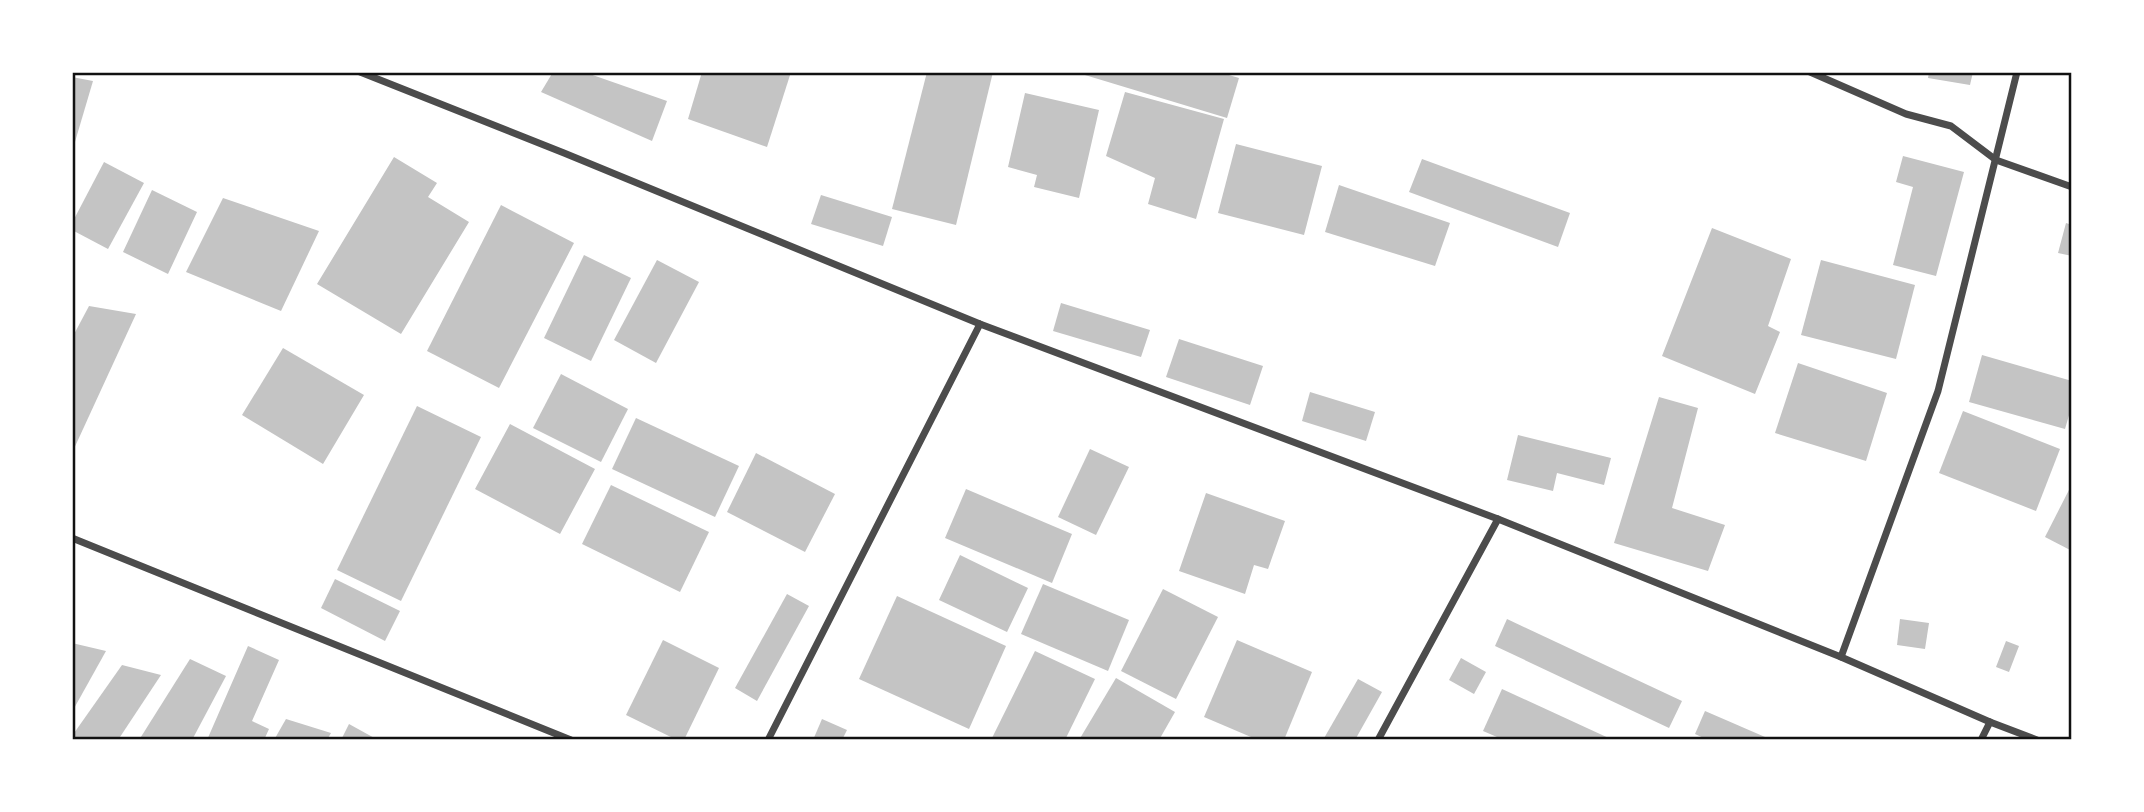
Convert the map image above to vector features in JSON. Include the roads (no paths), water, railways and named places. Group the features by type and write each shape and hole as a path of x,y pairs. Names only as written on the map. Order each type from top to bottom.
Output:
{"street":[{"path":"360,72 980,324 1498,519 1841,657 2037,740"},
{"path":"1810,72 1906,114 1951,126 1996,160 2072,187"},
{"path":"1841,657 1938,391 2017,72"},
{"path":"768,740 980,324"},
{"path":"1378,740 1498,519"},
{"path":"72,538 571,740"},
{"path":"1981,740 1990,722"}]}
